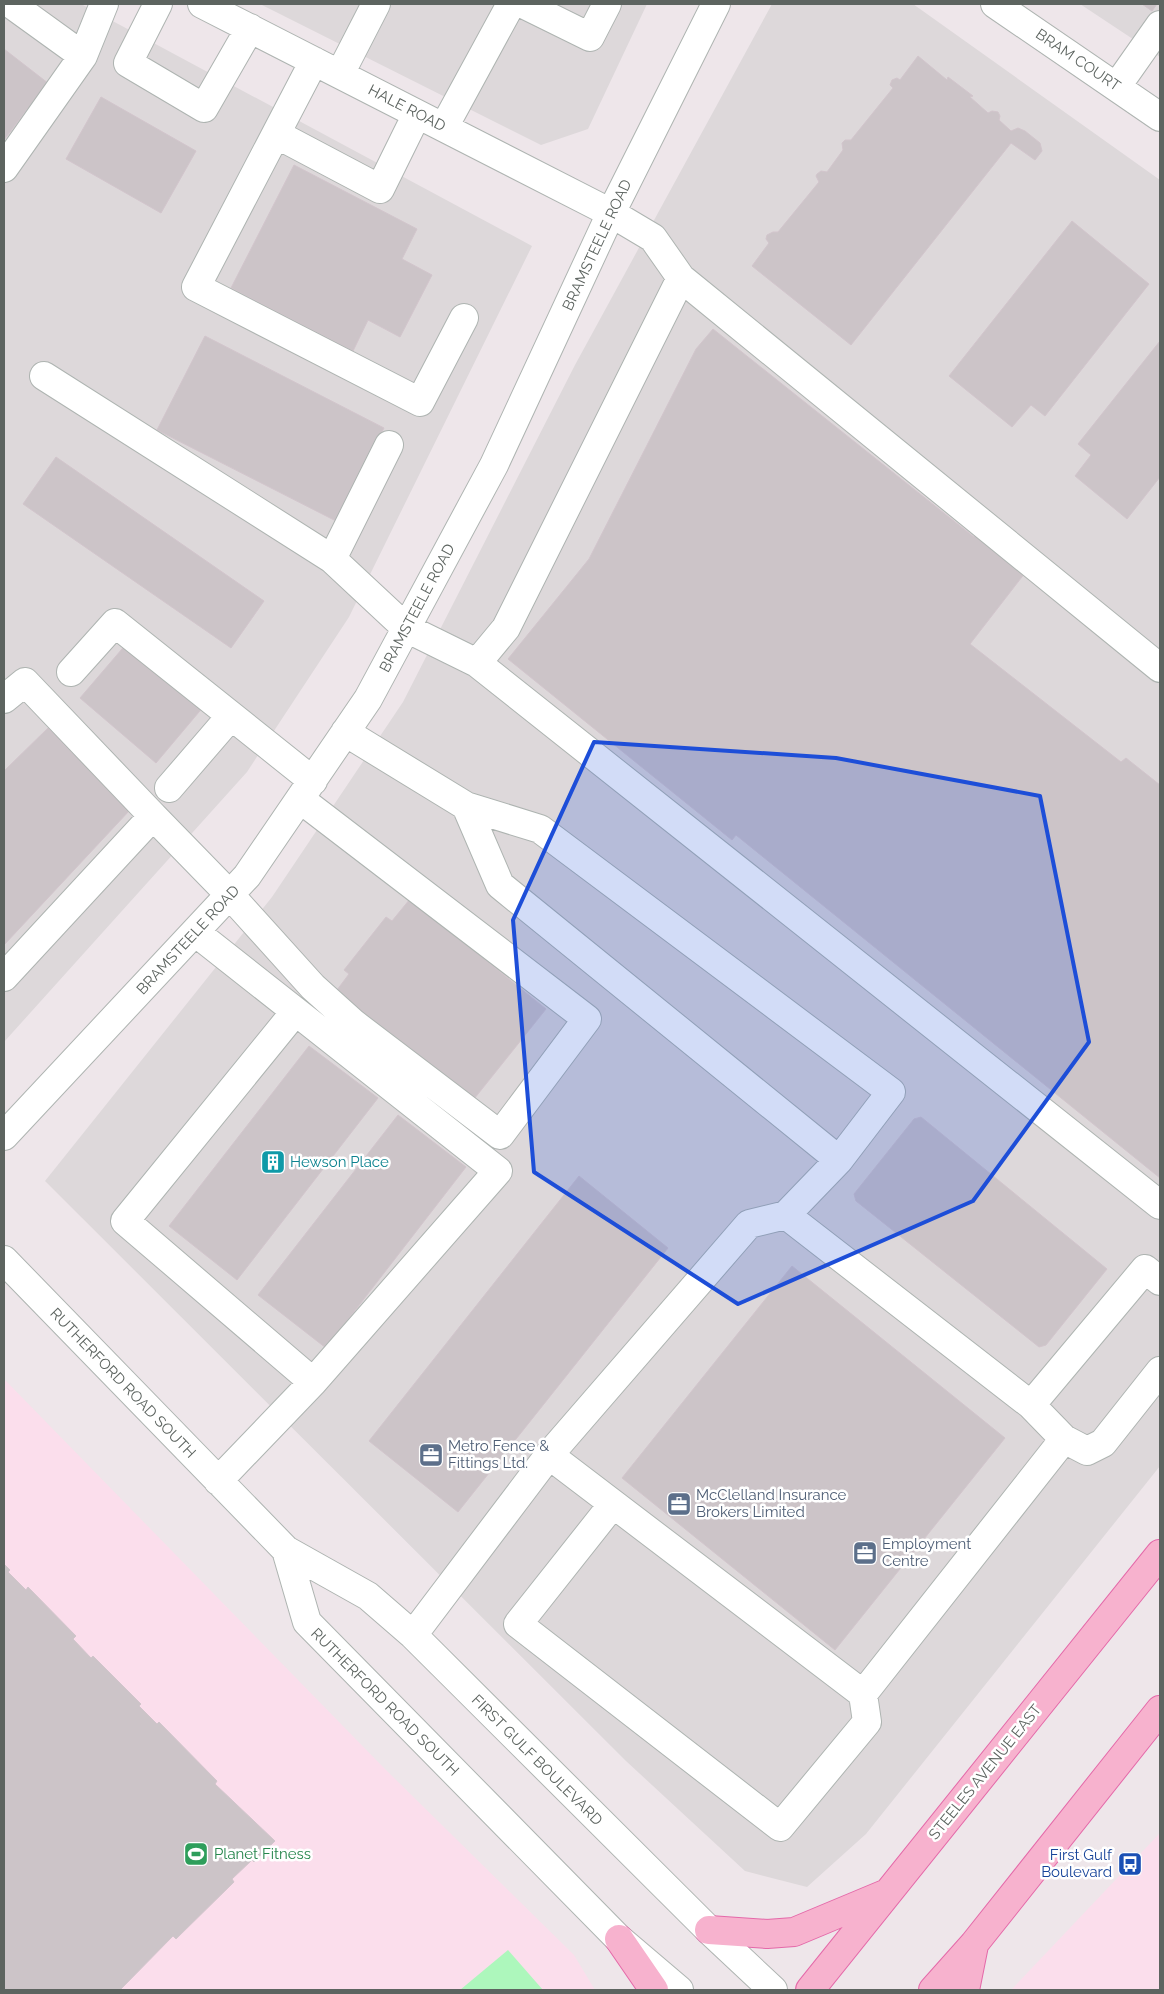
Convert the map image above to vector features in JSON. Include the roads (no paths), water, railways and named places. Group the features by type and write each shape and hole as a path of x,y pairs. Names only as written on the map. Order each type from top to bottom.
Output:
{"main road":[{"name":"STEELES AVENUE EAST","path":"810,1990 1160,1554"},
{"path":"933,1990 974,1944 1160,1710"},
{"path":"709,1930 767,1934 794,1932 889,1893"},
{"path":"619,1939 654,1990"},
{"path":"965,1990 974,1944"}],"street":[{"path":"11,4 83,56"},
{"path":"4,168 83,56 104,4"},
{"path":"158,4 128,63 204,108 250,28"},
{"name":"HALE ROAD","path":"202,4 611,213 653,238 681,278 1160,668"},
{"path":"340,74 376,4"},
{"path":"444,127 511,4"},
{"path":"523,4 590,37 607,4"},
{"name":"BRAMSTEELE ROAD","path":"4,1136 247,876 368,699 494,466 611,213 716,4"},
{"name":"BRAM COURT","path":"998,4 1160,117"},
{"path":"1117,86 1160,25"},
{"path":"314,61 196,287 420,402 464,318"},
{"path":"276,134 380,189 418,114"},
{"path":"477,663 506,628 681,278"},
{"path":"44,376 332,559 406,628 477,663 1160,1205"},
{"path":"332,559 389,445"},
{"path":"4,699 25,682 230,895 313,987 353,1023 500,1135 587,1019 306,790 231,716 115,623 71,672"},
{"path":"169,788 231,716"},
{"path":"345,732 466,806 540,829 891,1092 839,1160 786,1215 749,1224 549,1455 412,1635"},
{"path":"466,806 500,885 839,1160"},
{"path":"4,977 153,816"},
{"path":"195,932 498,1171 313,1382 218,1481"},
{"path":"295,1012 125,1221 313,1382"},
{"path":"786,1215 1031,1405 1064,1439 1087,1451 1103,1443 1160,1371"},
{"name":"RUTHERFORD ROAD SOUTH","path":"4,1260 286,1550 306,1622 619,1939 679,1990"},
{"path":"1031,1405 1145,1269 1160,1280"},
{"path":"863,1694 1064,1439"},
{"path":"549,1455 863,1694 867,1722 780,1827 518,1624 613,1504"},
{"name":"FIRST GULF BOULEVARD","path":"286,1550 368,1596 412,1635 709,1930 773,1990"}],"place":[{"name":"Hewson Place","path":"273,1162"},
{"name":"Metro Fence & Fittings Ltd.","path":"431,1455"},
{"name":"McClelland Insurance Brokers Limited","path":"679,1504"},
{"name":"Employment Centre","path":"865,1553"},
{"name":"Planet Fitness","path":"196,1854"},
{"name":"First Gulf Boulevard","path":"1130,1864"}]}
